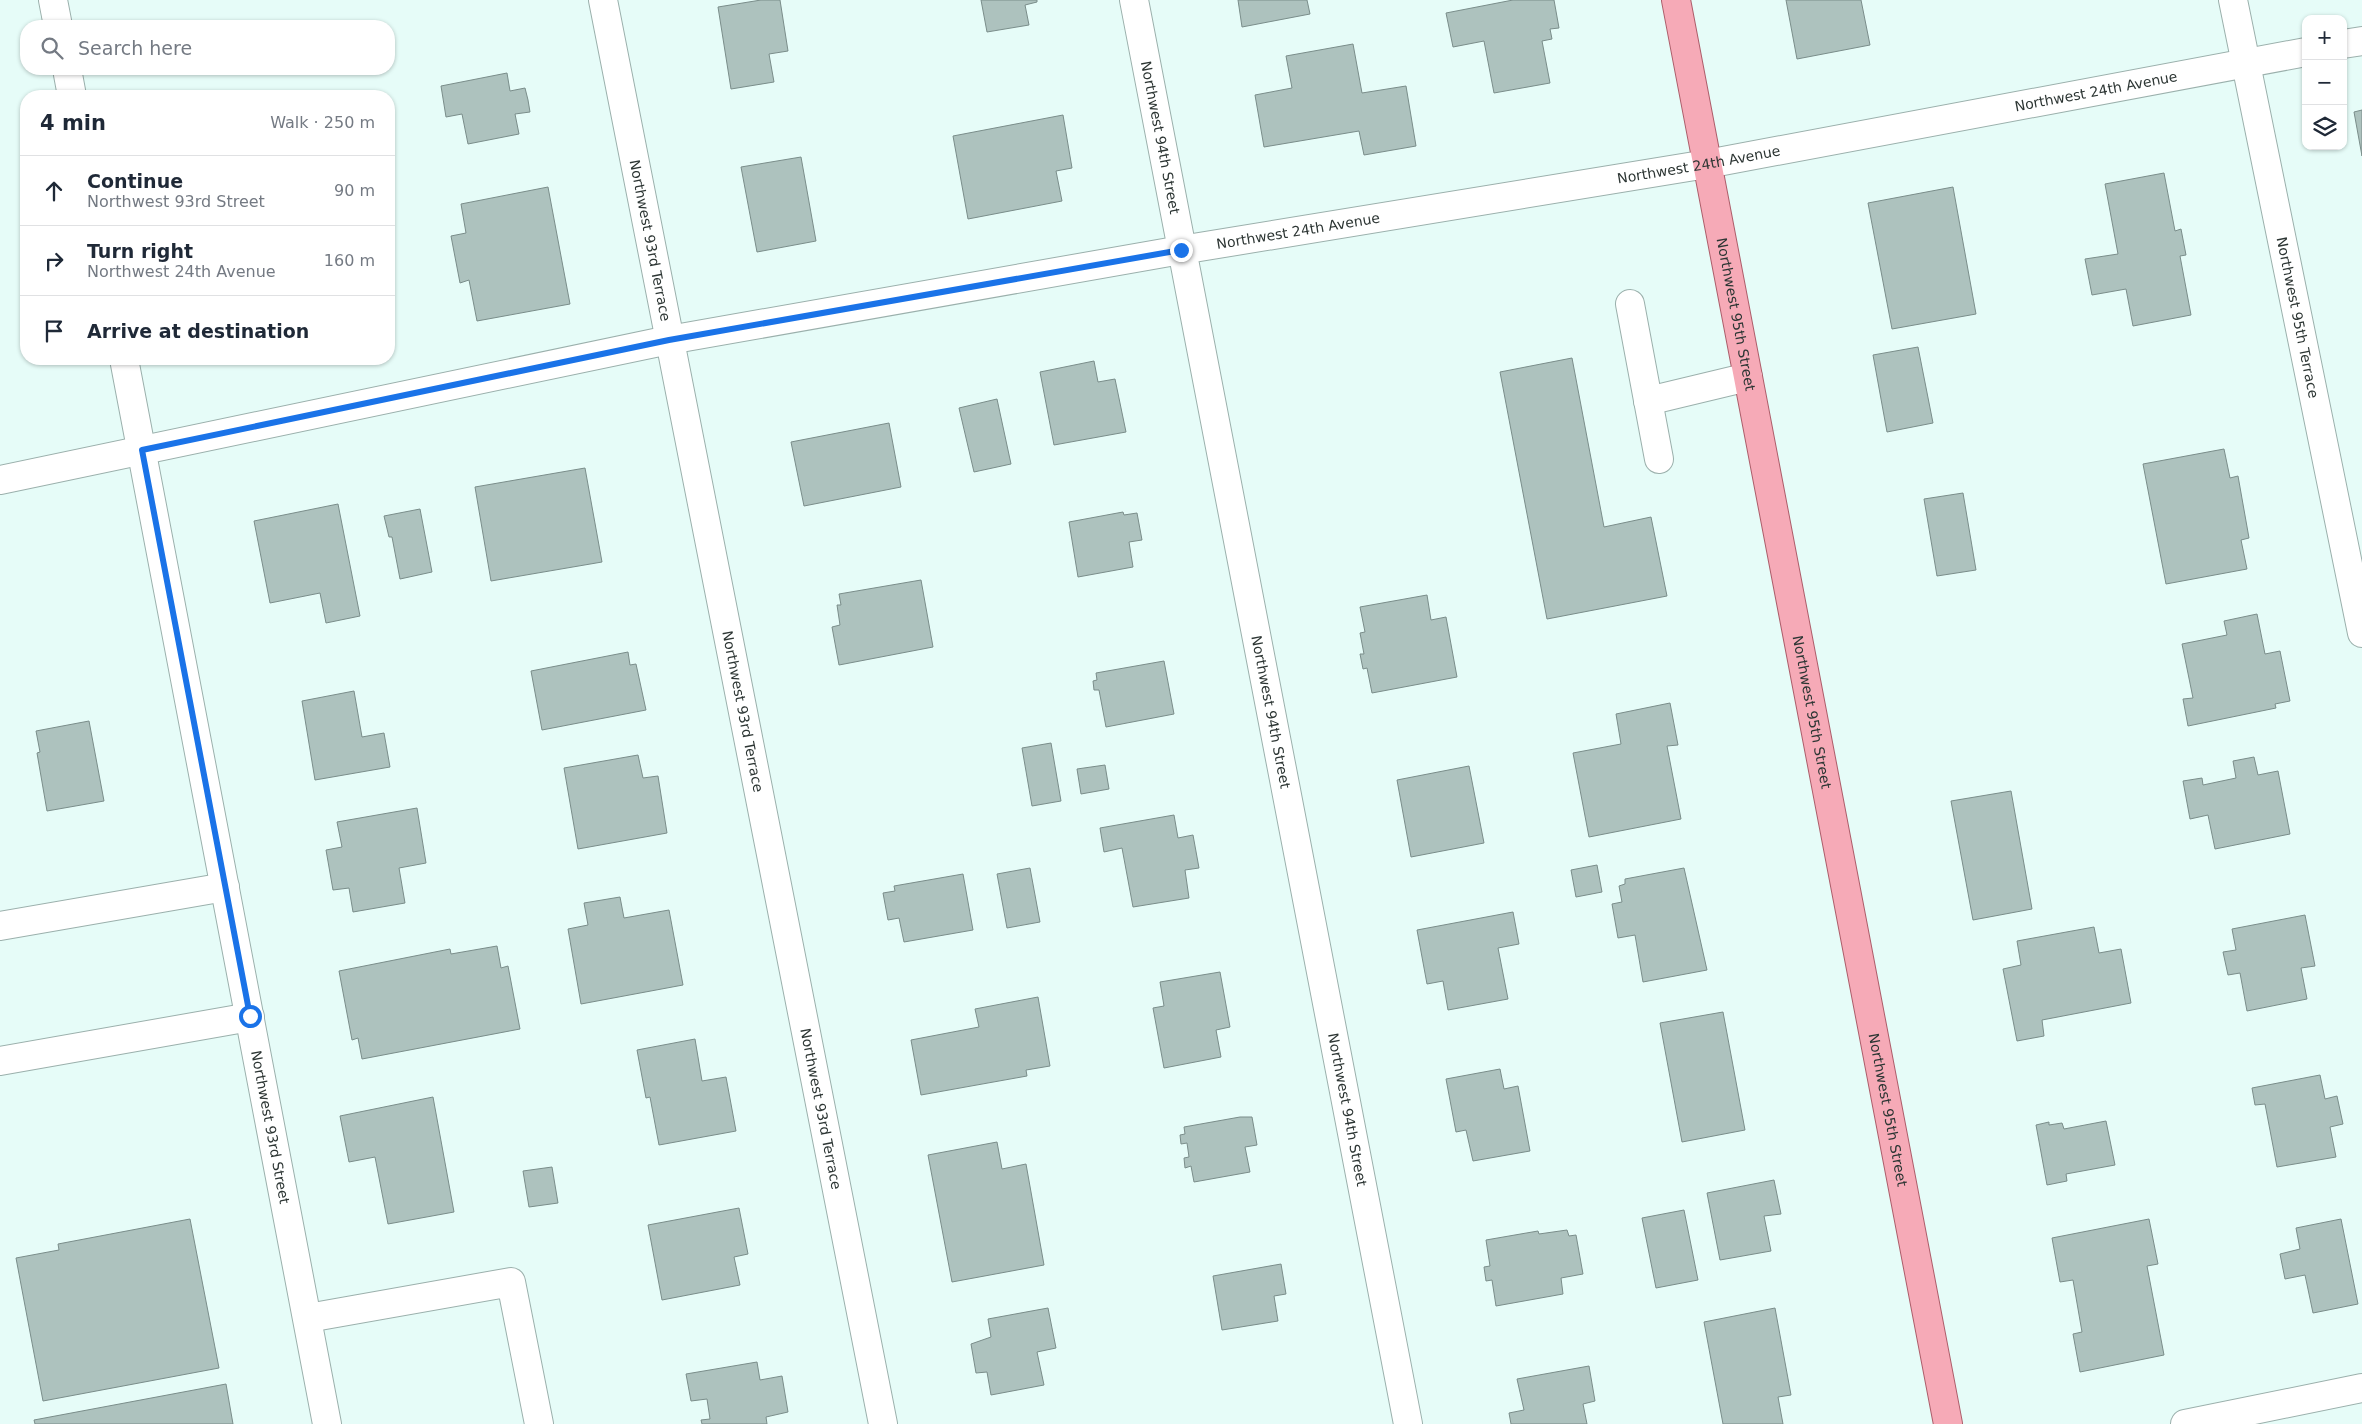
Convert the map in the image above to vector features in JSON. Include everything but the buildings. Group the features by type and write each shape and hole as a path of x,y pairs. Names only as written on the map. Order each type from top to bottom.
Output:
{"main road":[{"name":"Northwest 95th Street","path":"1676,0 1948,1424"}],"street":[{"path":"53,0 57,20"},
{"name":"Northwest 93rd Terrace","path":"603,0 883,1424"},
{"name":"Northwest 94th Street","path":"1134,0 1408,1424"},
{"name":"Northwest 95th Terrace","path":"2233,0 2362,633"},
{"path":"2347,43 2362,41"},
{"name":"Northwest 24th Avenue","path":"0,480 669,340 1181,250 1707,164 2302,53"},
{"path":"68,75 71,90"},
{"path":"1630,304 1659,459"},
{"name":"Northwest 93rd Street","path":"125,365 328,1424"},
{"path":"1648,401 1748,377"},
{"path":"0,926 226,888"},
{"path":"0,1061 250,1016"},
{"path":"308,1318 511,1282 538,1424"},
{"path":"2185,1424 2362,1388"}],"route":[{"path":"250,1016 142,450 669,340 1181,250"}]}
